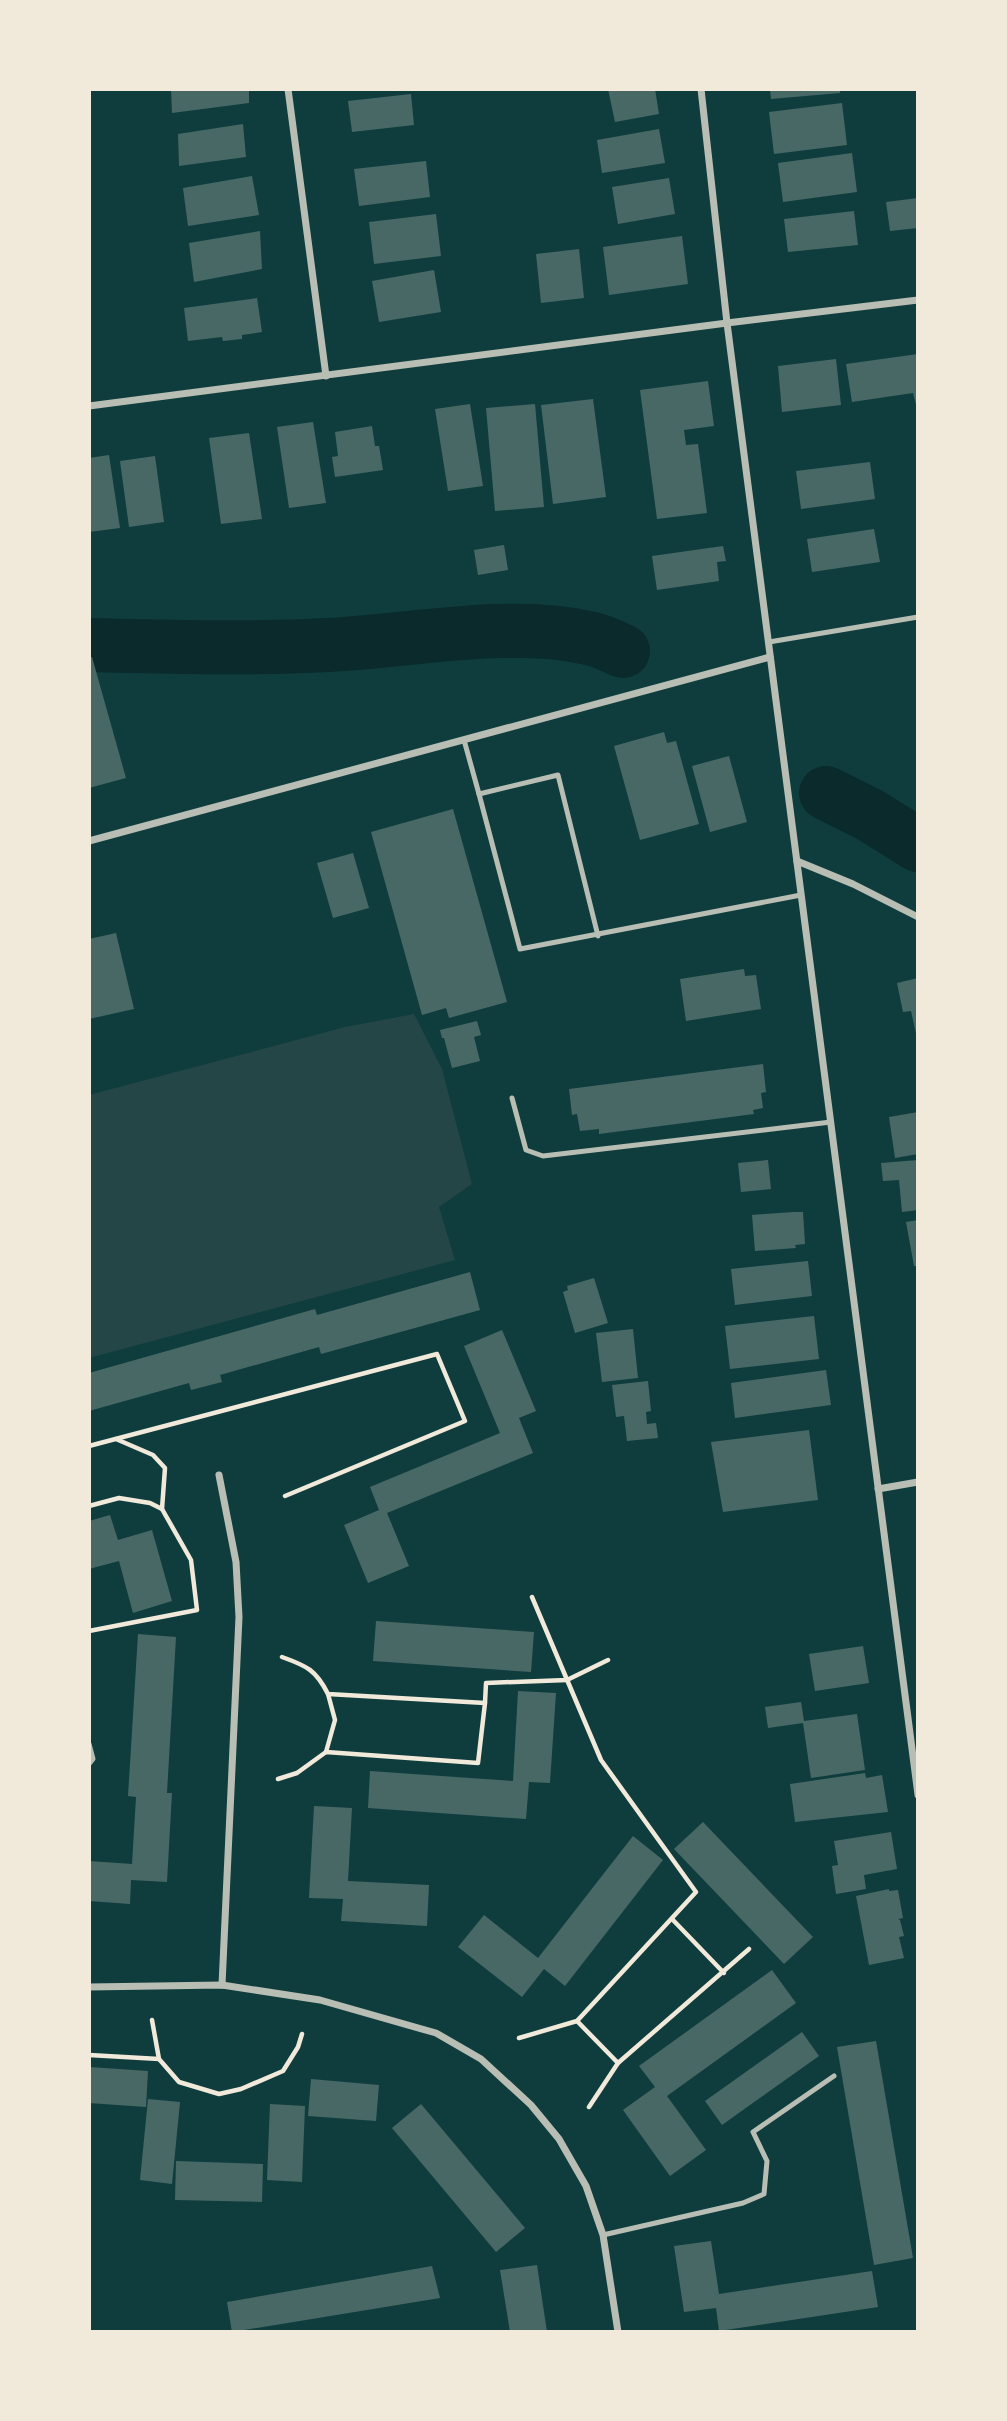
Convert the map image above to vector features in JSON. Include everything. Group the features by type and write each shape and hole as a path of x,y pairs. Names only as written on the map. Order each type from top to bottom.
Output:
{"street":[{"path":"288,89 326,376"},
{"path":"701,89 727,323 918,1795"},
{"path":"89,406 918,300"},
{"path":"89,841 770,657"},
{"path":"797,861 853,884 918,917"},
{"path":"219,1475 236,1562 240,1617 222,1985"},
{"path":"878,1489 918,1482"},
{"path":"89,1987 222,1985 320,2000 436,2033 481,2059 530,2105 559,2139 586,2186 603,2235 618,2332"}],"lane":[{"path":"768,642 918,617"},
{"path":"464,740 520,949 801,895"},
{"path":"479,794 558,775 598,936"},
{"path":"513,1098 526,1150 543,1156 831,1122"},
{"path":"89,1744 93,1759 89,1764"},
{"path":"603,2235 743,2203 764,2194 767,2161 753,2132 834,2076"}],"path":[{"path":"89,1446 437,1354 465,1421 285,1496"},
{"path":"89,1631 197,1610 191,1560 162,1509 165,1468 153,1455 115,1439"},
{"path":"89,1506 119,1498 150,1503 162,1509"},
{"path":"519,2038 577,2021 696,1892 601,1760 532,1597"},
{"path":"278,1779 297,1773 326,1752 335,1720 328,1693 320,1677 304,1665 282,1657"},
{"path":"326,1752 478,1763 486,1683 567,1680 608,1660"},
{"path":"328,1693 485,1703"},
{"path":"672,1919 724,1973"},
{"path":"589,2107 618,2063 749,1949"},
{"path":"152,2020 159,2059 179,2082 219,2094 241,2089 283,2071 298,2047 302,2034"},
{"path":"577,2021 618,2063"},
{"path":"89,2055 159,2059"}],"shaded area":[{"path":"414,1014 442,1069 472,1184 439,1207 455,1260 89,1358 89,1095 345,1027"}],"building":[{"path":"171,89 249,89 249,103 172,113"},
{"path":"608,89 655,89 659,114 615,122"},
{"path":"770,89 840,89 840,93 771,99"},
{"path":"411,94 414,125 352,132 348,101"},
{"path":"842,103 847,145 774,154 769,112"},
{"path":"243,124 246,157 179,166 178,134"},
{"path":"659,129 665,163 602,173 597,140"},
{"path":"852,153 857,192 783,202 778,163"},
{"path":"426,161 430,197 359,206 354,169"},
{"path":"252,176 259,215 188,226 183,188"},
{"path":"669,178 675,214 618,224 612,187"},
{"path":"918,198 918,228 890,231 886,202"},
{"path":"854,211 858,245 788,252 784,219"},
{"path":"436,214 441,256 374,264 369,222"},
{"path":"260,231 262,269 194,282 189,243"},
{"path":"682,236 688,284 609,295 603,247"},
{"path":"579,249 584,298 541,303 536,254"},
{"path":"434,270 441,312 379,322 372,281"},
{"path":"257,298 262,332 242,335 242,339 223,341 222,337 188,341 184,308"},
{"path":"918,354 918,412 913,393 852,402 846,364"},
{"path":"836,359 841,405 782,412 778,366"},
{"path":"708,381 714,426 684,430 686,445 698,444 707,513 657,519 640,390"},
{"path":"593,399 606,497 553,504 541,405"},
{"path":"470,404 483,486 448,491 435,409"},
{"path":"535,404 544,507 495,511 486,408"},
{"path":"313,422 326,503 289,508 277,427"},
{"path":"372,426 383,470 335,477 332,457 338,456 335,432"},
{"path":"249,433 262,519 221,524 209,438"},
{"path":"109,455 120,528 89,532 89,458"},
{"path":"155,456 164,522 129,527 120,461"},
{"path":"870,462 875,499 801,509 796,471"},
{"path":"874,529 880,562 812,572 807,539"},
{"path":"504,545 508,570 478,575 474,550"},
{"path":"723,546 726,561 717,562 719,581 657,590 652,556"},
{"path":"92,657 126,778 89,788 89,658"},
{"path":"664,732 667,743 676,741 699,824 640,840 614,746"},
{"path":"729,756 747,822 710,832 692,766"},
{"path":"453,809 507,1002 449,1018 446,1008 422,1015 371,832"},
{"path":"353,853 369,908 333,918 317,863"},
{"path":"116,933 134,1009 89,1019 89,939"},
{"path":"744,969 745,976 756,975 761,1009 686,1021 680,979"},
{"path":"918,978 917,1038 911,1011 903,1012 897,983"},
{"path":"477,1021 481,1035 474,1037 480,1061 452,1068 440,1030"},
{"path":"763,1064 766,1092 761,1093 763,1108 753,1110 754,1114 599,1134 599,1129 580,1131 577,1114 572,1115 569,1089"},
{"path":"918,1112 918,1154 895,1158 889,1117"},
{"path":"768,1160 771,1189 741,1192 738,1163"},
{"path":"918,1160 918,1210 902,1212 899,1180 883,1181 881,1163"},
{"path":"803,1212 805,1244 795,1245 796,1248 755,1251 752,1215"},
{"path":"918,1220 918,1266 914,1266 906,1222"},
{"path":"808,1261 812,1296 735,1305 731,1269"},
{"path":"470,1272 480,1310 321,1354 319,1347 220,1375 222,1382 191,1390 189,1383 89,1411 89,1373 315,1309 317,1315"},
{"path":"594,1278 608,1323 575,1333 563,1292 568,1290 567,1286"},
{"path":"814,1316 819,1359 730,1369 725,1326"},
{"path":"633,1329 638,1378 602,1382 596,1333"},
{"path":"502,1330 536,1411 519,1418 533,1453 387,1513 409,1566 368,1583 344,1525 379,1510 370,1487 500,1433 464,1346"},
{"path":"826,1370 831,1405 735,1418 731,1383"},
{"path":"648,1381 651,1411 646,1412 647,1424 656,1423 658,1438 627,1441 624,1416 616,1417 612,1385"},
{"path":"809,1430 818,1500 723,1512 711,1442"},
{"path":"110,1515 118,1540 152,1530 172,1601 133,1613 119,1561 89,1569 89,1521"},
{"path":"376,1621 534,1632 531,1672 373,1661"},
{"path":"138,1634 176,1637 167,1793 172,1793 167,1882 131,1880 130,1904 89,1901 89,1861 132,1864 136,1797 128,1796"},
{"path":"863,1646 869,1683 815,1691 809,1654"},
{"path":"518,1691 556,1693 550,1783 529,1782 526,1819 368,1808 370,1771 513,1781"},
{"path":"801,1702 804,1721 857,1714 865,1770 811,1778 803,1723 768,1728 765,1707"},
{"path":"865,1773 866,1778 882,1775 888,1812 795,1822 790,1784"},
{"path":"314,1806 352,1808 348,1881 429,1885 427,1926 341,1921 343,1899 309,1898"},
{"path":"703,1822 813,1937 784,1964 674,1849"},
{"path":"891,1832 897,1869 864,1875 866,1889 836,1894 832,1866 838,1865 834,1841"},
{"path":"633,1836 663,1860 565,1986 544,1969 522,1997 458,1947 484,1915 538,1958"},
{"path":"889,1889 898,1890 903,1918 898,1919 904,1936 899,1937 904,1958 869,1965 856,1896"},
{"path":"772,1970 796,2003 667,2096 706,2150 670,2176 623,2110 655,2087 639,2066"},
{"path":"802,2032 819,2056 722,2125 705,2101"},
{"path":"876,2041 913,2258 874,2265 837,2047"},
{"path":"89,2067 148,2071 146,2107 89,2103"},
{"path":"311,2079 379,2085 376,2121 308,2116"},
{"path":"148,2099 180,2102 172,2184 140,2180"},
{"path":"270,2104 305,2106 302,2182 267,2180"},
{"path":"421,2104 525,2228 496,2252 392,2128"},
{"path":"176,2161 263,2164 262,2202 175,2200"},
{"path":"711,2241 719,2294 872,2271 878,2307 719,2331 716,2308 684,2312 674,2246"},
{"path":"537,2265 547,2332 510,2332 500,2270"},
{"path":"432,2266 440,2298 232,2332 227,2302"}],"waterway":[{"path":"89,645 299,646 459,633 526,631 592,639 623,651"},
{"path":"826,793 870,815 918,845"}]}
